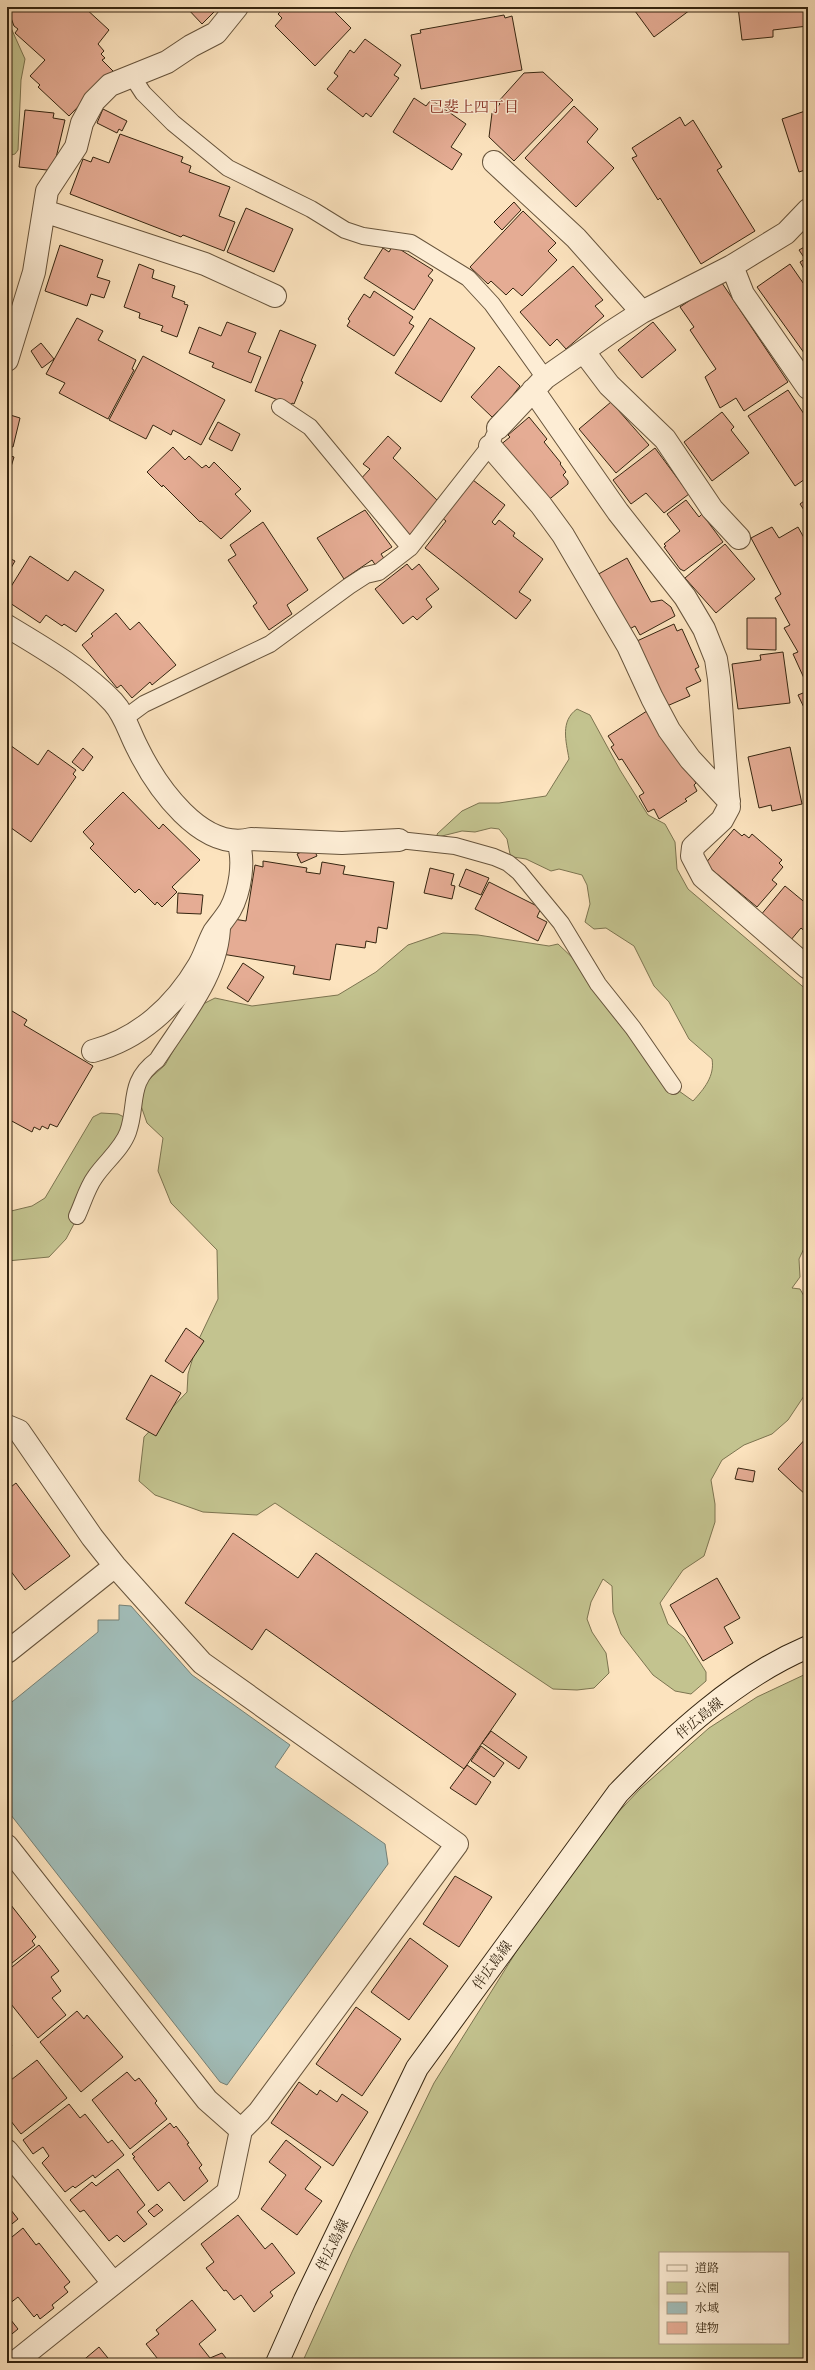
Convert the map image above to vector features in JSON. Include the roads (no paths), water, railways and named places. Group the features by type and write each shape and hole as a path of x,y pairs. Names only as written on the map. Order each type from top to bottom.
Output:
{"street":[{"path":"7,360 34,272 47,191 76,147 82,123 94,101 110,85 167,62 191,46 216,33 237,7"},
{"path":"494,162 576,238 642,312"},
{"path":"44,210 205,264 275,296"},
{"path":"729,801 690,759 669,730 652,698 628,646 563,535 494,437 539,384 642,312 732,266 786,233 808,210"},
{"path":"732,266 743,294 808,388"},
{"path":"584,352 609,385 665,439 712,508 739,538"},
{"path":"539,384 618,512 685,597 704,629 716,659 729,801 722,820 693,846 692,856 703,877 808,968"},
{"path":"7,626 39,645 98,688 114,703 125,718 145,763 167,796 195,825 220,837 238,842 251,839 335,843 399,840"},
{"path":"93,1051 134,1035 163,1011 185,988 222,920 230,909 238,887 242,853 238,842"},
{"path":"11,1424 92,1537 115,1566 202,1663 457,1844 259,2112 241,2130 228,2192 14,2363"},
{"path":"7,1652 115,1566"},
{"name":"伴広島線","path":"277,2363 308,2292 417,2068 614,1799 654,1755 691,1723 763,1670 787,1656 808,1647"},
{"path":"7,1846 207,2100 241,2130"},
{"path":"7,2151 113,2283"}],"lane":[{"path":"132,76 143,93 172,124 228,168 312,209 345,230 363,236 410,243 468,278 492,304 539,384"},
{"path":"280,407 310,427 319,436 346,469 365,496 410,548"},
{"path":"125,718 144,704 270,644 349,586 366,575 379,572 410,548 494,437"},
{"path":"399,840 455,846 494,856 508,863 519,872 561,923 598,984 633,1028 673,1086"},
{"path":"77,1216 94,1178 126,1138 129,1130 135,1088 150,1065 157,1060 213,970 223,936 222,920"}],"water":[{"path":"119,1605 131,1606 192,1675 290,1745 275,1767 385,1844 388,1864 227,2085 220,2082 7,1810 7,1706 98,1632 98,1620 119,1620"}],"district":[{"name":"己斐上四丁目","path":"474,107"}]}
